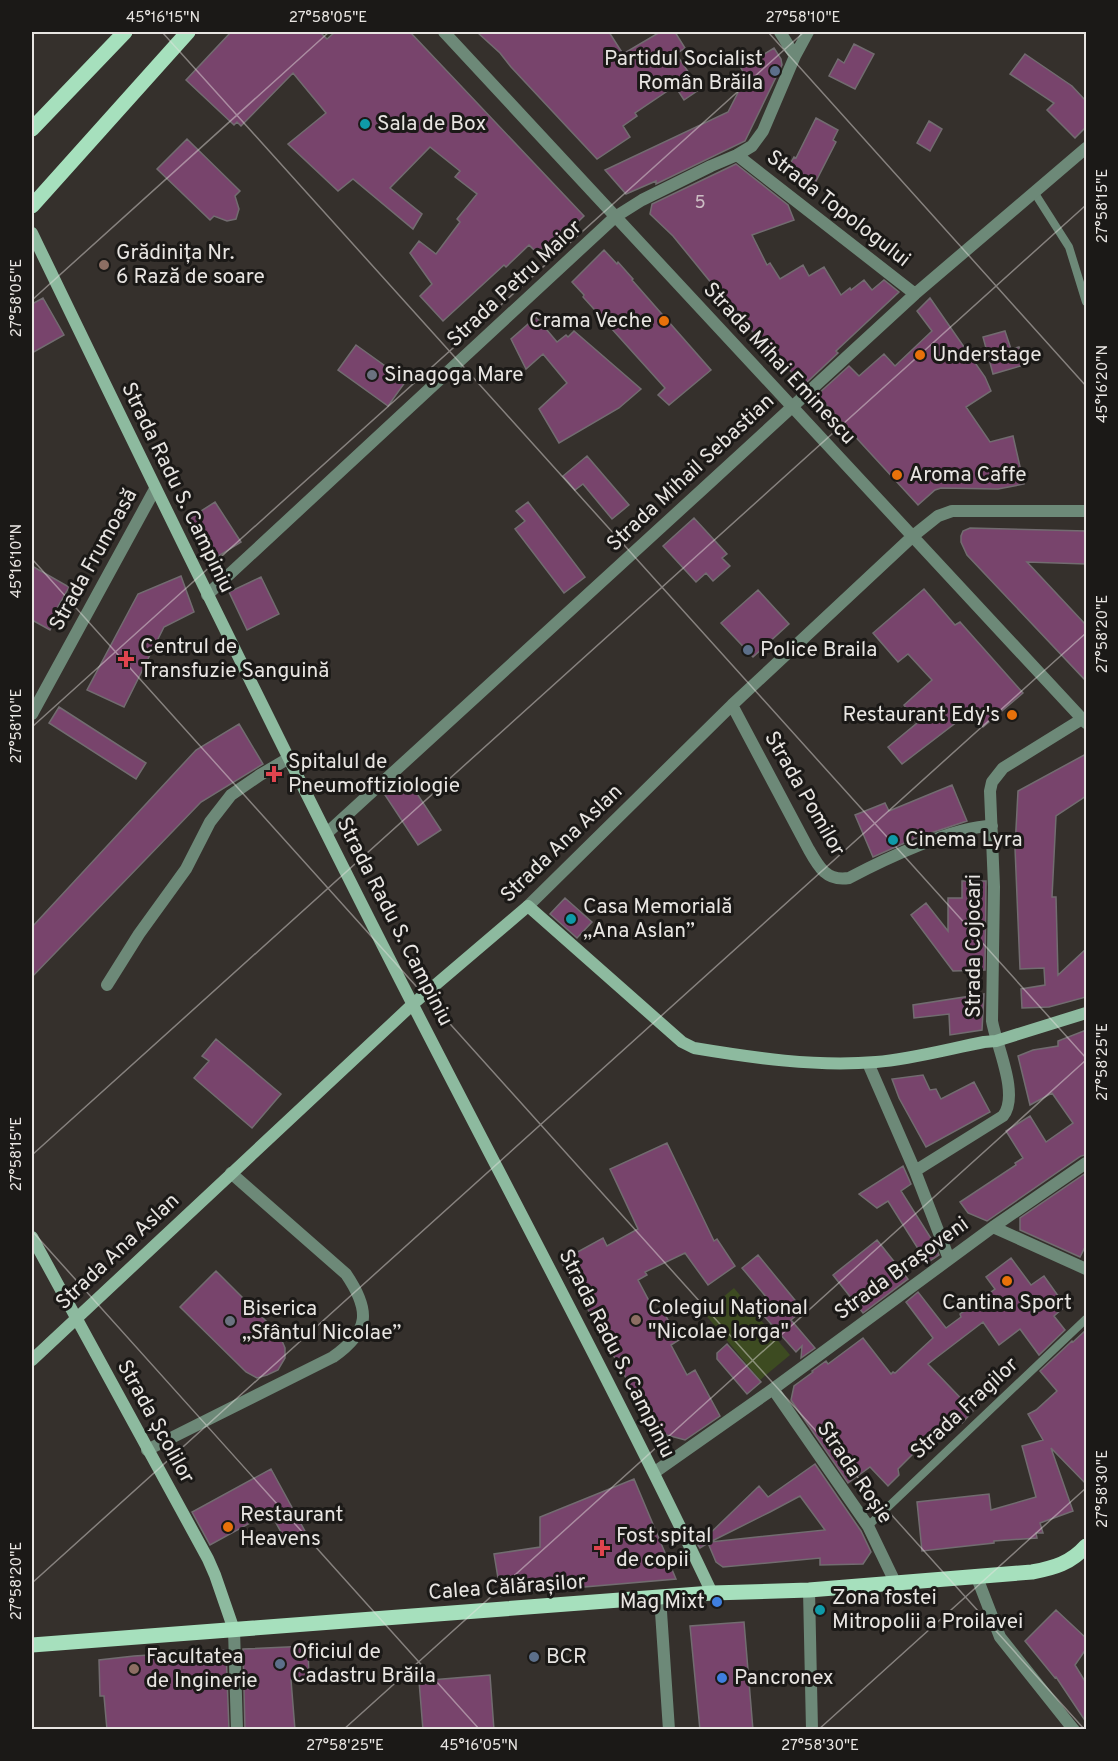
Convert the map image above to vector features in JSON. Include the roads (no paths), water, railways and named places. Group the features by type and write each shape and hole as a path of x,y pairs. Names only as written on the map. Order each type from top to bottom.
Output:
{"main road":[{"path":"32,129 125,32"},
{"path":"32,206 188,32"},
{"name":"Strada Radu S. Campiniu","path":"32,234 207,595 413,1004 655,1472 712,1593"},
{"path":"528,906 689,1046 718,1052 837,1064 868,1063 996,1041 1086,1013"},
{"name":"Strada Ana Aslan","path":"32,1360 413,1004 528,906"},
{"name":"Strada Școlilor","path":"32,1237 208,1559 234,1630"},
{"name":"Calea Călărașilor","path":"32,1645 712,1593 809,1590 1032,1572 1055,1568 1079,1554 1086,1546"}],"street":[{"name":"Strada Mihai Eminescu","path":"444,32 1084,721"},
{"path":"780,32 795,56"},
{"name":"Strada Petru Maior","path":"207,595 615,218 642,200 752,146 763,131 795,56 808,32"},
{"name":"Strada Mihail Sebastian","path":"327,833 915,294 1086,148"},
{"name":"Strada Topologului","path":"737,155 915,294"},
{"name":"Strada Frumoasă","path":"32,714 155,489"},
{"name":"Strada Ana Aslan","path":"528,906 732,705 913,536 938,516 952,511 1086,511"},
{"name":"Strada Pomilor","path":"732,705 819,867 832,877 849,878 932,841 971,828 992,826"},
{"name":"Strada Cojocari","path":"915,1171 1003,1116 1010,1095 992,1021 994,887 990,791 992,782 996,775 1011,762 1084,721"},
{"path":"107,985 139,934 186,869 210,822 231,795 289,758"},
{"path":"868,1063 915,1171 949,1259"},
{"name":"Strada Brașoveni","path":"655,1472 773,1389 993,1227 1086,1163"},
{"path":"147,1450 333,1357 350,1345 362,1328 363,1311 357,1289 346,1274 231,1173"},
{"path":"993,1227 1086,1269"},
{"name":"Strada Roșie","path":"773,1389 868,1526 895,1582"},
{"path":"976,1575 1000,1637 1074,1730"},
{"path":"809,1590 813,1730"},
{"path":"660,1597 669,1730"},
{"path":"234,1630 237,1730"}],"lane":[{"path":"1034,192 1070,247 1086,302"},
{"name":"Strada Fragilor","path":"868,1526 1086,1319"}],"place":[{"name":"Partidul Socialist Român Brăila","path":"775,71"},
{"name":"Sala de Box","path":"365,124"},
{"name":"Grădinița Nr. 6 Rază de soare","path":"104,265"},
{"name":"Crama Veche","path":"664,321"},
{"name":"Understage","path":"920,355"},
{"name":"Sinagoga Mare","path":"372,375"},
{"name":"Aroma Caffe","path":"897,475"},
{"name":"Police Braila","path":"748,650"},
{"name":"Centrul de Transfuzie Sanguină","path":"126,659"},
{"name":"Restaurant Edy's","path":"1012,715"},
{"name":"Spitalul de Pneumoftiziologie","path":"274,774"},
{"name":"Cinema Lyra","path":"893,840"},
{"name":"Casa Memorială „Ana Aslan”","path":"571,919"},
{"name":"Cantina Sport","path":"1007,1281"},
{"name":"Colegiul Național \"Nicolae Iorga\"","path":"636,1320"},
{"name":"Biserica „Sfântul Nicolae”","path":"230,1321"},
{"name":"Restaurant Heavens","path":"228,1527"},
{"name":"Fost spital de copii","path":"602,1548"},
{"name":"Mag Mixt","path":"717,1602"},
{"name":"Zona fostei Mitropolii a Proilavei","path":"820,1610"},
{"name":"BCR","path":"534,1657"},
{"name":"Oficiul de Cadastru Brăila","path":"280,1664"},
{"name":"Facultatea de Inginerie","path":"134,1669"},
{"name":"Pancronex","path":"722,1678"}]}
